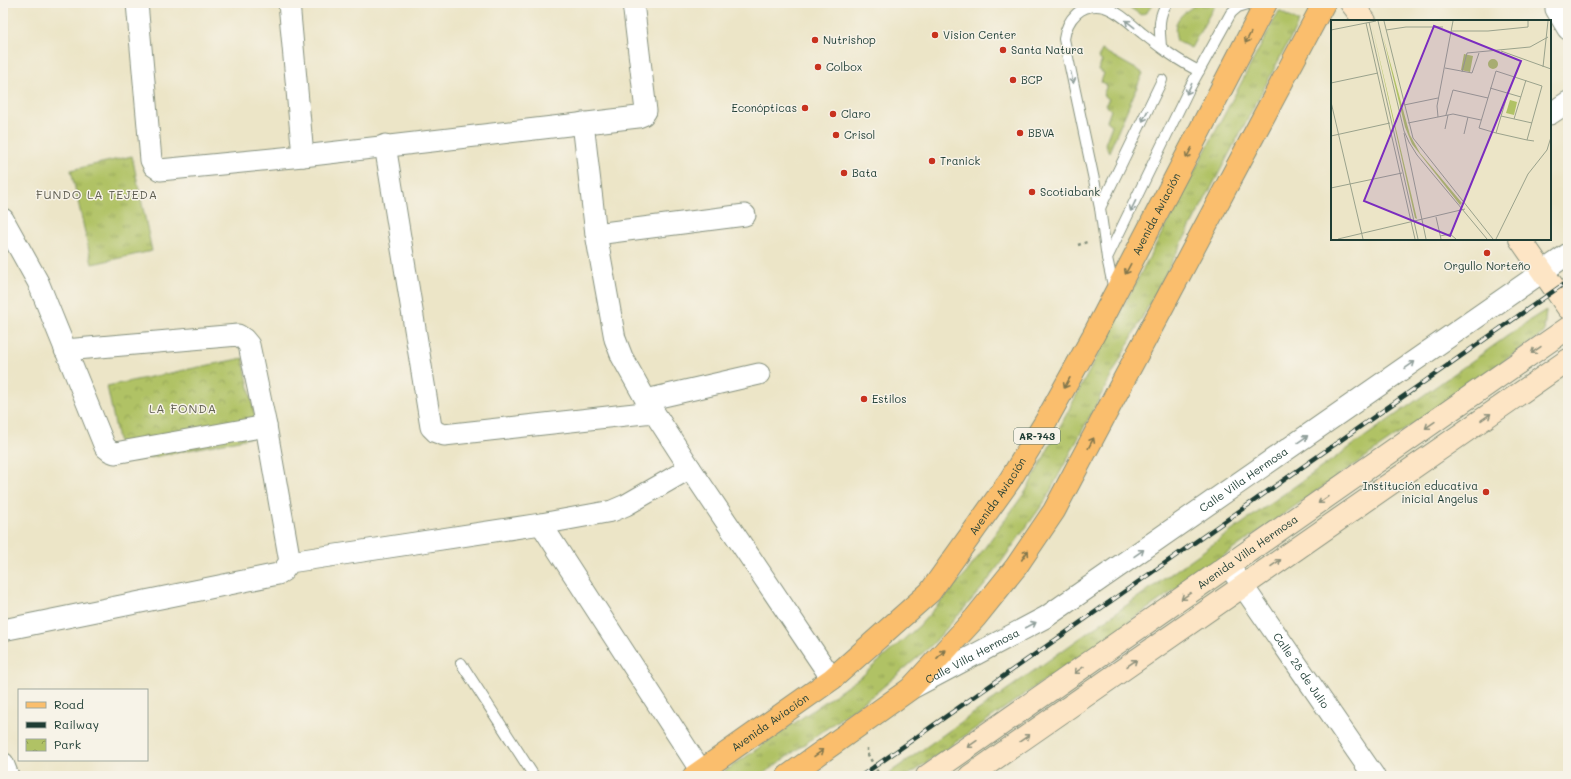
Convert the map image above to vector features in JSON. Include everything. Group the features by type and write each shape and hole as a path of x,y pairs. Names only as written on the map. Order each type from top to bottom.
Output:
{"main road":[{"name":"Avenida Aviación","path":"698,773 832,679 930,592 1010,480 1046,421 1115,294 1266,3"},
{"path":"788,776 910,689 975,618 1012,573 1054,511 1324,3"},
{"path":"1352,3 1364,20"},
{"path":"1521,240 1568,308"},
{"name":"Avenida Villa Hermosa","path":"927,776 1568,328"},
{"path":"970,776 1568,360"}],"street":[{"path":"138,3 151,160 154,166 160,170 303,156 386,145 638,117 643,115 646,111 633,3"},
{"path":"289,3 303,156"},
{"path":"1558,3 1556,9 1568,29"},
{"path":"1551,113 1568,102"},
{"path":"583,123 596,234 615,338 622,357 650,406 690,468 832,679"},
{"path":"386,145 431,427 436,432 444,435 650,406 759,374"},
{"path":"596,234 746,215"},
{"path":"3,218 38,282 105,447 110,451 115,453 266,426"},
{"name":"Calle Villa Hermosa","path":"910,689 1046,618 1568,254"},
{"path":"65,350 238,335 244,339 249,345 266,426 290,562"},
{"path":"3,630 278,574 283,571 290,562 541,524 620,508 690,468"},
{"path":"541,524 698,773"},
{"name":"Calle 28 de Julio","path":"1229,566 1244,585 1374,776"},
{"path":"3,763 8,776"}],"lane":[{"path":"1161,48 1159,22 1162,10 1166,3"},
{"path":"1107,258 1198,71 1231,13 1238,7 1250,3"},
{"path":"1115,294 1107,258 1100,208 1066,51 1064,39 1067,26 1073,17 1081,10 1096,7 1104,8 1115,12 1161,48 1198,71"},
{"path":"1100,208 1162,80"},
{"path":"461,663 534,776"}],"path":[{"path":"865,721 872,730 873,734 867,746 867,753 880,776"}],"green space":[{"path":"1123,3 1154,3 1147,12 1141,15"},
{"path":"1198,3 1216,3 1191,48 1177,41 1176,27 1179,18 1187,10"},
{"path":"1279,11 1299,22 1045,501 984,586 931,646 876,693 760,776 718,776 862,676 919,626 967,572 1026,491"},
{"path":"1102,50 1143,73 1109,152 1105,144 1112,125 1107,121 1111,110 1105,105 1109,99 1103,95 1107,85 1101,82 1104,73 1098,70 1102,61 1098,58"},
{"path":"132,156 152,251 92,264 71,170"},
{"path":"1546,310 1544,333 907,776 885,776 1530,320"},
{"path":"243,358 259,436 123,463 107,386"}],"railway":[{"path":"861,776 1568,281"}],"place":[{"name":"Vision Center","path":"935,35"},
{"name":"Nutrishop","path":"815,40"},
{"name":"Santa Natura","path":"1003,50"},
{"name":"Colbox","path":"818,67"},
{"name":"BCP","path":"1013,80"},
{"name":"Econópticas","path":"805,108"},
{"name":"Claro","path":"833,114"},
{"name":"BBVA","path":"1020,133"},
{"name":"Crisol","path":"836,135"},
{"name":"Tranick","path":"932,161"},
{"name":"Bata","path":"844,173"},
{"name":"Scotiabank","path":"1032,192"},
{"name":"Orgullo Norteño","path":"1487,253"},
{"name":"Estilos","path":"864,399"},
{"name":"Institución educativa inicial Angelus","path":"1486,492"}],"district":[{"name":"FUNDO LA TEJEDA","path":"97,195"},
{"name":"LA FONDA","path":"183,409"}]}
